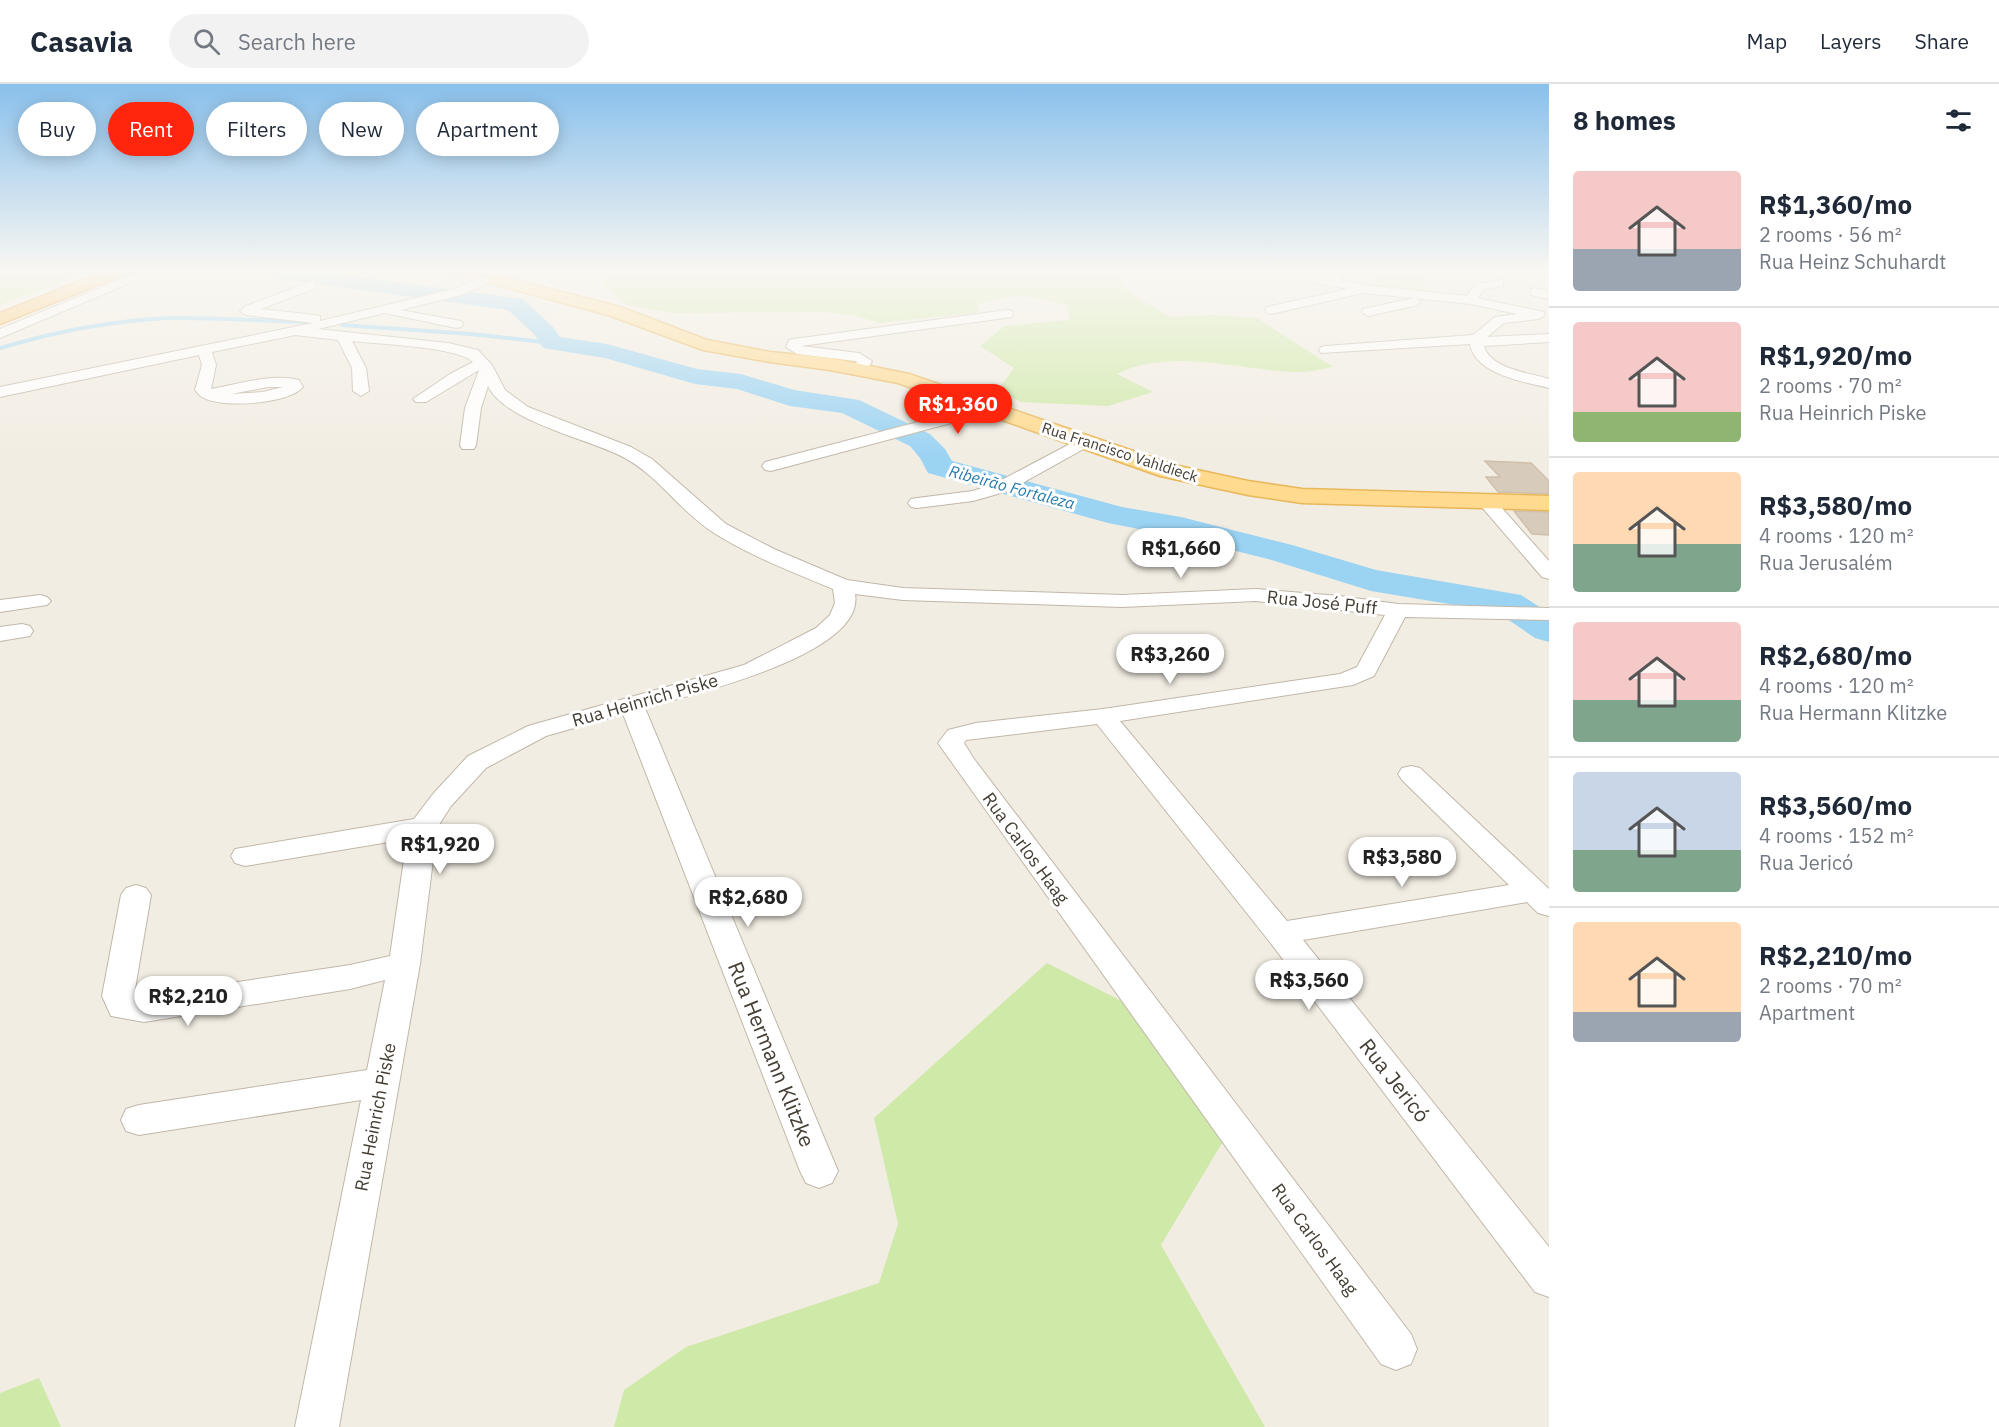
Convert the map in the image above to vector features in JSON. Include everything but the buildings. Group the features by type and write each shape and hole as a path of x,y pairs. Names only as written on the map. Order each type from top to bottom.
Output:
{"main road":[{"name":"Rua Francisco Vahldieck","path":"669,332 704,345 861,369 930,386 1168,471 1248,488 1302,496 1549,503"}],"street":[{"path":"206,355 293,332"},
{"path":"300,332 473,353 484,366 499,392 522,410 625,451 645,464 719,528 767,553 843,586"},
{"path":"861,369 865,361 859,357 797,350 793,347 794,343 877,332"},
{"path":"1477,341 1487,332"},
{"path":"0,392 319,334"},
{"path":"343,336 359,368 362,391"},
{"path":"1326,350 1549,338"},
{"path":"1477,341 1483,358 1498,367 1549,384"},
{"path":"206,355 211,367 204,380 203,390 207,394"},
{"path":"421,399 455,377 484,366"},
{"path":"468,445 473,408 484,366"},
{"path":"771,466 991,408"},
{"path":"917,503 986,492 1022,478 1083,442"},
{"path":"1486,501 1549,573"},
{"name":"Rua José Puff","path":"843,586 903,594 1122,601 1256,595 1340,602 1398,610 1549,614"},
{"name":"Rua Heinrich Piske","path":"317,1427 404,964 423,827 442,800 477,762 537,730 752,670 824,633 839,618 846,603 843,586"},
{"path":"0,606 40,601"},
{"name":"Rua Carlos Haag","path":"1396,1349 978,783 951,743 957,735 976,730 1103,716 1345,680 1366,671 1398,610"},
{"path":"0,634 22,631"},
{"name":"Rua Hermann Klitzke","path":"631,703 819,1171"},
{"name":"Rua Jericó","path":"1103,716 1280,933 1549,1278"},
{"path":"1411,774 1541,898"},
{"path":"245,856 423,827"},
{"path":"136,895 118,996 123,1006 144,1009 350,977 404,964"},
{"path":"1280,933 1541,898"},
{"path":"139,1120 382,1082"}],"green space":[{"path":"997,332 1278,332 1333,367 1301,372 1205,362 1159,362 1137,366 1117,374 1153,392 1108,406 1021,402 998,390 1014,368 980,346"},
{"path":"1047,963 1143,1012 1225,1138 1161,1245 1265,1427 614,1427 624,1390 686,1347 879,1283 898,1224 874,1118"},
{"path":"39,1378 61,1427 0,1427 0,1393"}],"waterway":[{"name":"Ribeirão Fortaleza","path":"0,348 65,332"},
{"name":"Ribeirão Fortaleza","path":"438,332 552,343"},
{"name":"Ribeirão Fortaleza","path":"544,332 552,343 607,351 695,376 741,382 790,398 849,406 920,440 934,455 939,467 1120,516 1181,527 1280,552 1371,580 1508,603 1549,630"}]}
